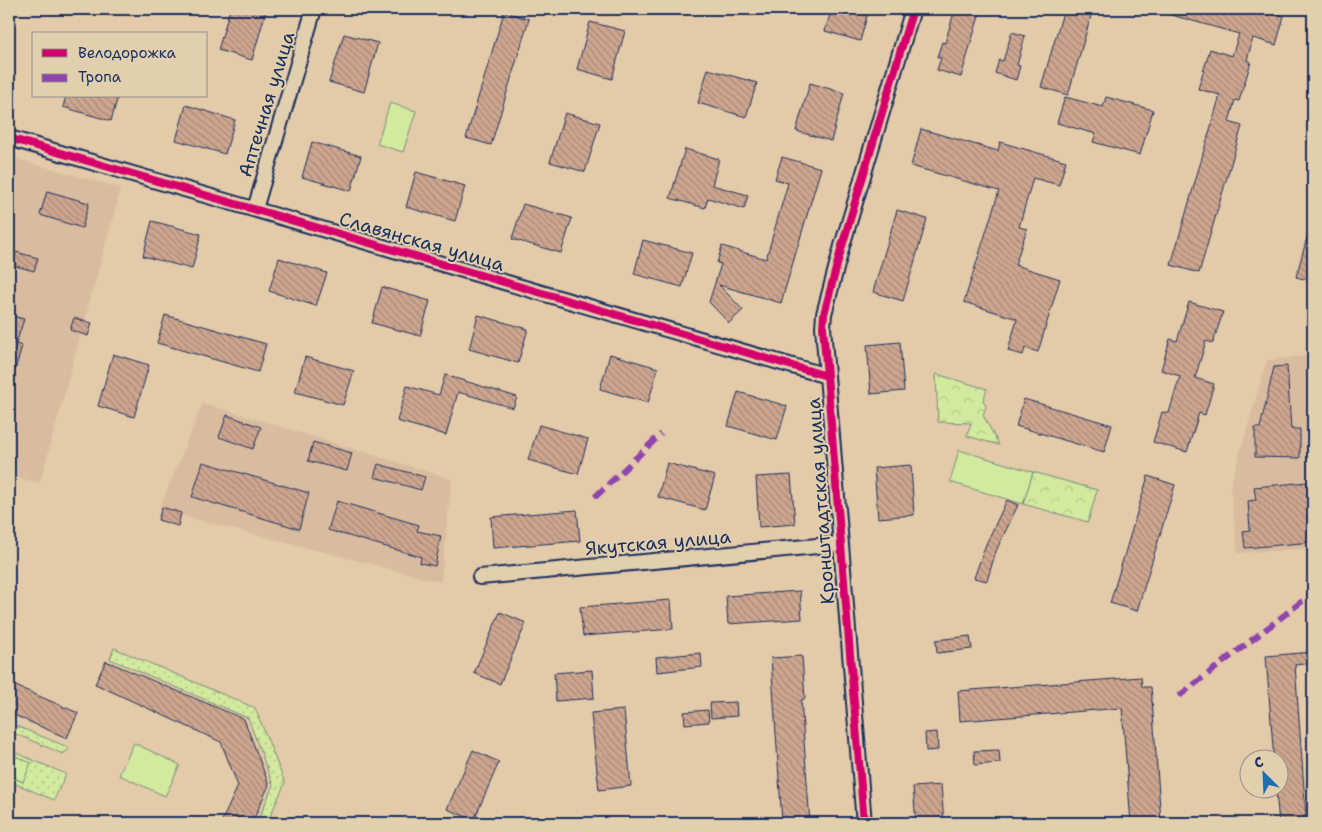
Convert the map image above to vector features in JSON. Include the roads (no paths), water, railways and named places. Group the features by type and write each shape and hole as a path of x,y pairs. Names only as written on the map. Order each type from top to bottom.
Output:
{"street":[{"name":"Аптечная улица","path":"254,209 314,9"},
{"name":"Кронштадтская улица","path":"864,823 839,544 823,327 824,314 854,206 913,9"},
{"name":"Славянская улица","path":"9,138 827,376"},
{"name":"Якутская улица","path":"480,577 839,544"}]}
